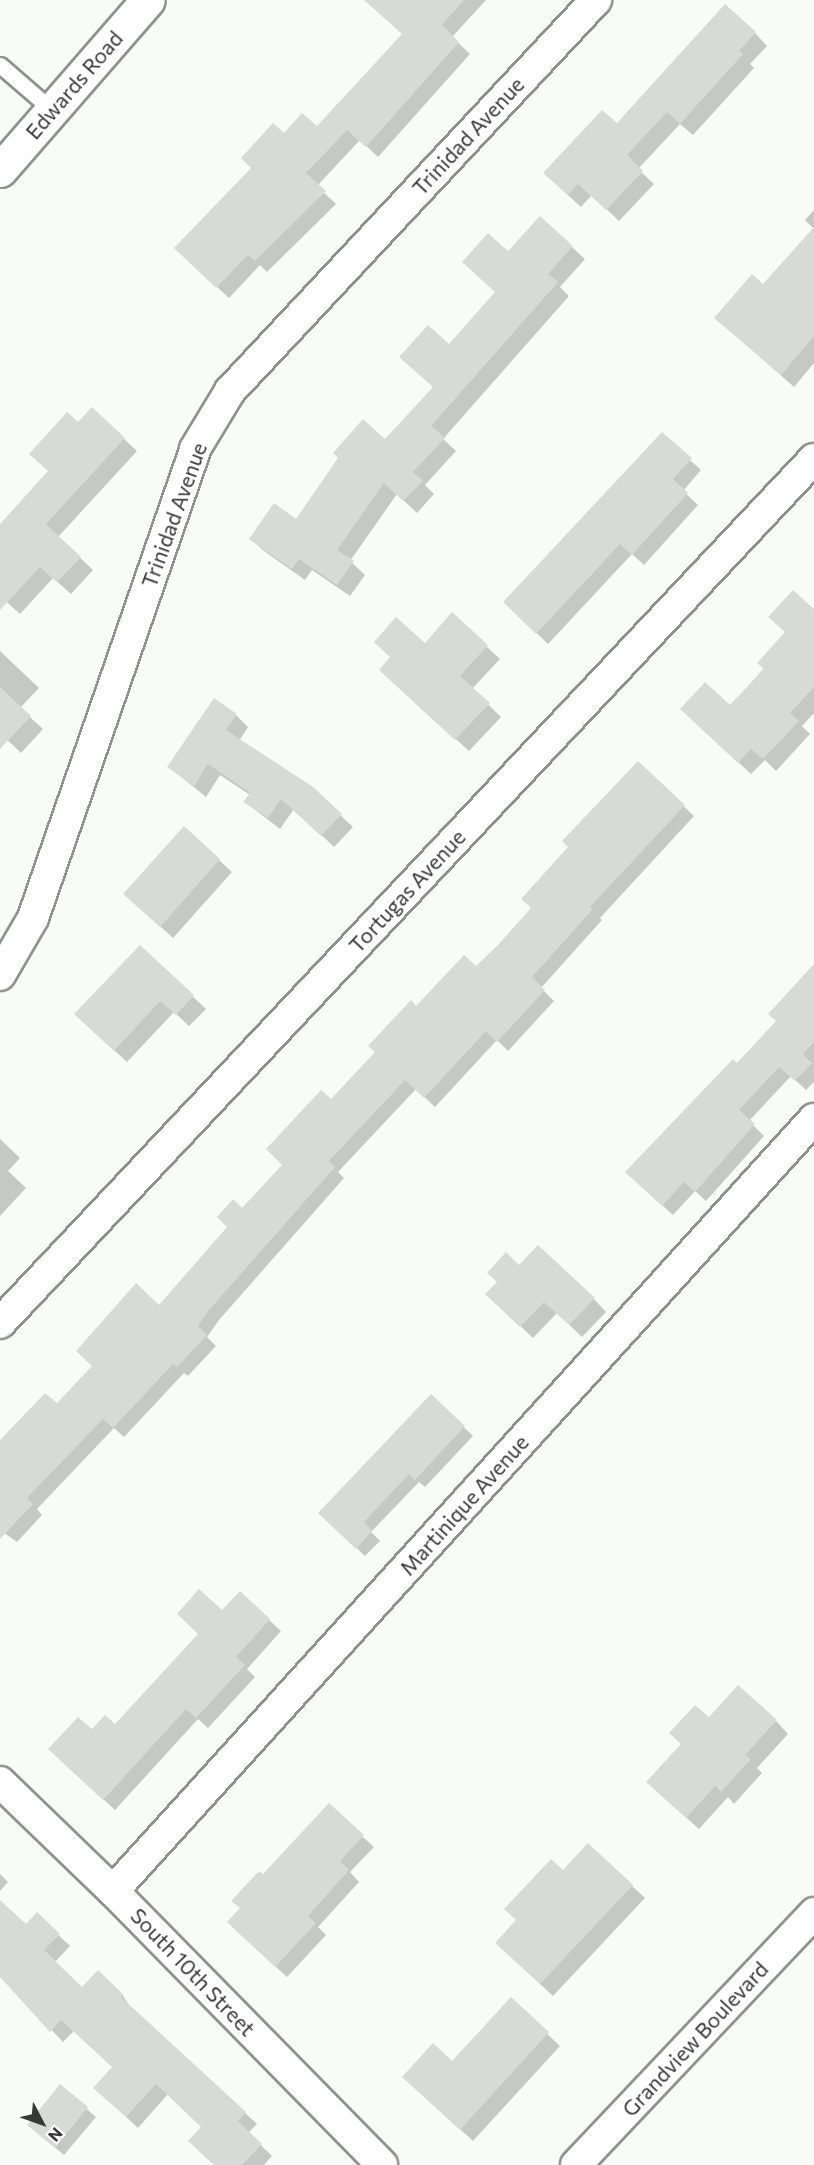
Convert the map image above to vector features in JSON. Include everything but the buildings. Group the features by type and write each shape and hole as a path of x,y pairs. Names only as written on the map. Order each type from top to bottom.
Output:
{"main road":[{"name":"Edwards Road","path":"0,170 148,0"}],"street":[{"name":"Trinidad Avenue","path":"0,975 33,918 195,449 230,391 596,0"},
{"name":"Tortugas Avenue","path":"0,1323 814,459"},
{"name":"Martinique Avenue","path":"113,1891 814,1119"},
{"name":"South 10th Street","path":"0,1782 113,1891 382,2165"},
{"name":"Grandview Boulevard","path":"576,2165 814,1913"}],"lane":[{"path":"0,65 52,110"}]}
